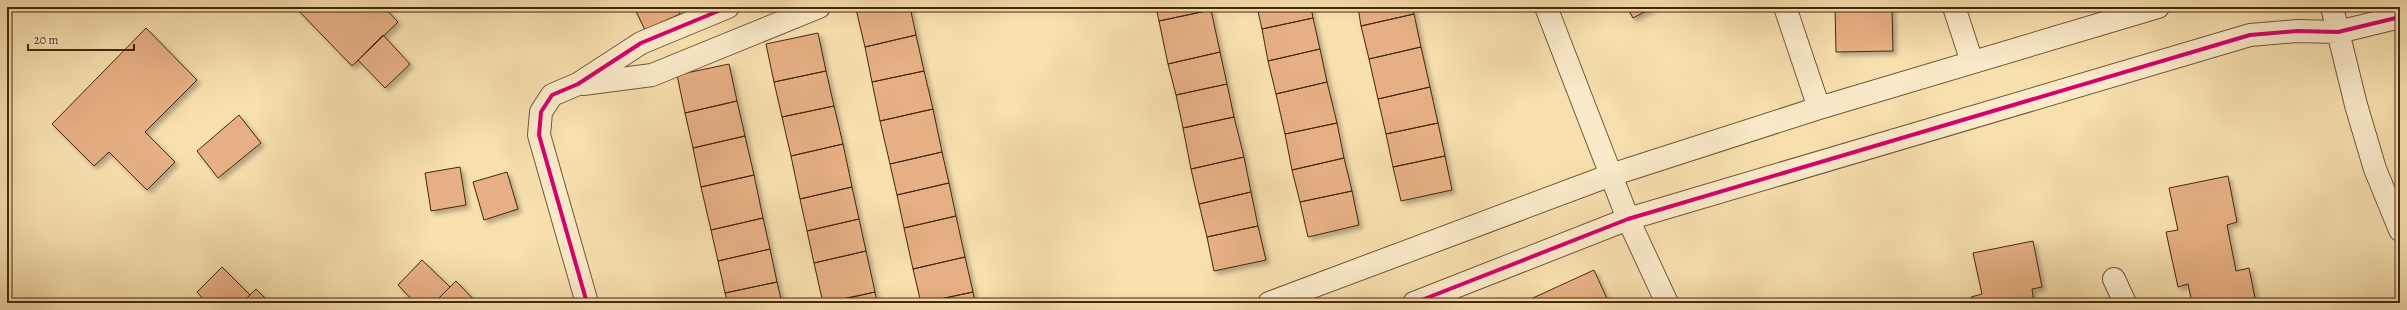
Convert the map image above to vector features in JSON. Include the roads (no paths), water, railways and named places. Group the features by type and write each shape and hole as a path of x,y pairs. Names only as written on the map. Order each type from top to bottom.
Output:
{"street":[{"path":"587,303 539,135 541,112 552,95 578,84 641,43 728,7"},
{"path":"578,84 652,75 819,7"},
{"path":"1546,7 1628,219 1667,303"},
{"path":"1785,7 1818,108"},
{"path":"1954,7 1972,62"},
{"path":"2332,7 2356,105 2375,169 2400,230"},
{"path":"1269,303 1611,175 1818,108 2150,8"},
{"path":"1414,303 1628,219 2250,35 2297,31 2338,32 2400,17"},
{"path":"2114,278 2125,303"}]}
